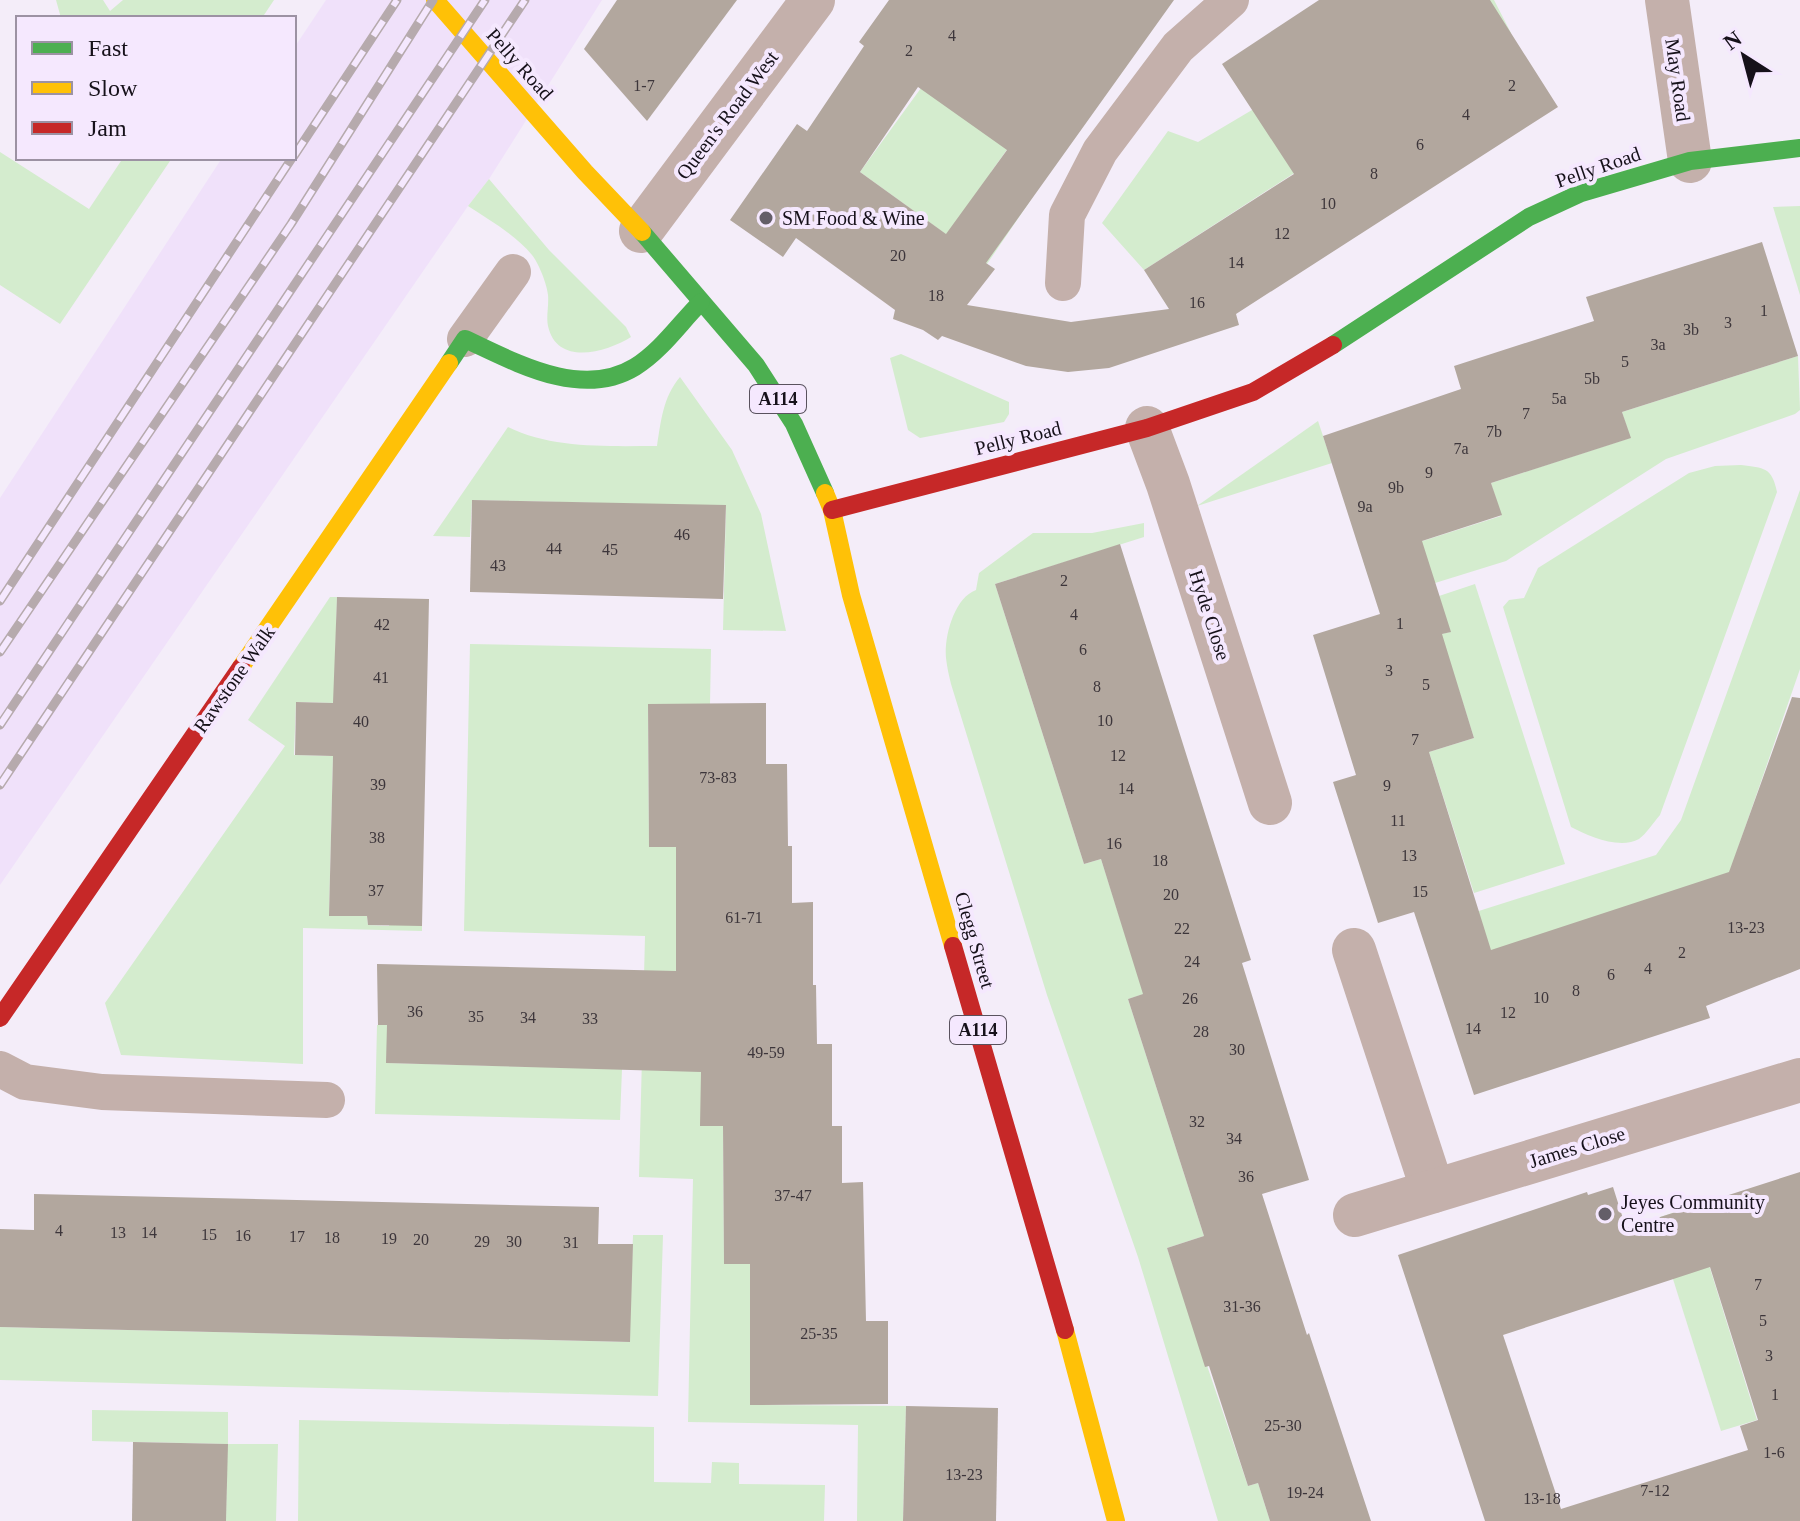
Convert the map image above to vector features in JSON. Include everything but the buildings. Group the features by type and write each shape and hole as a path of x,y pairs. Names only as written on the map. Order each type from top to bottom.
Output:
{"street":[{"name":"Pelly Road","path":"435,0 756,365 787,412 832,510 1147,428 1253,392 1324,351 1529,217 1581,193 1690,161 1800,148"},
{"name":"Queen's Road West","path":"641,231 813,0"},
{"name":"May Road","path":"1667,0 1690,161"},
{"path":"465,339 532,369 575,381 608,378 634,368 701,302"},
{"name":"Rawstone Walk","path":"0,1018 465,339"},
{"name":"Hyde Close","path":"1147,428 1168,484 1270,803"},
{"name":"Clegg Street","path":"832,510 851,595 1069,1344 1116,1521"},
{"path":"1354,950 1433,1191"},
{"name":"James Close","path":"1355,1215 1800,1080"}],"lane":[{"path":"1063,283 1067,215 1100,151 1178,47 1231,0"},
{"name":"Rawstone Walk","path":"465,339 513,272"},
{"path":"0,1069 25,1082 102,1092 327,1100"}],"shaded area":[{"path":"326,0 602,0 489,179 0,885 0,498 221,160 296,160 296,45"}],"green space":[{"path":"56,0 103,0 110,11 123,0 274,0 263,16 60,16"},
{"path":"1114,0 991,172 1030,201 987,264 860,172 921,88"},
{"path":"1418,0 1494,0 1511,33 1144,270 1102,223 1168,131 1198,142"},
{"path":"0,152 89,209 122,160 171,160 60,324 0,285"},
{"path":"489,179 549,250 626,327 631,337 597,351 584,352 561,347 553,339 547,322 547,290 535,259 510,234 468,206"},
{"path":"1800,206 1800,295 1773,207"},
{"path":"901,354 1009,402 1009,414 1004,422 920,438 908,430 890,358"},
{"path":"1798,356 1800,410 1795,414 1666,459 1506,561 1377,601 1363,560 1501,516 1491,483 1630,438 1622,412"},
{"path":"680,377 732,450 761,514 786,631 723,630 726,506 472,500 470,537 433,536 508,427 562,443 657,446 666,401"},
{"path":"1318,421 1332,463 1197,506"},
{"path":"1741,465 1766,470 1777,492 1660,815 1642,837 1631,842 1614,842 1586,834 1571,827 1503,607 1509,600 1524,598 1538,568 1689,473 1715,466"},
{"path":"1800,490 1800,669 1729,874 1434,970 1422,929 1656,855 1681,820"},
{"path":"1144,523 1144,537 995,584 1084,864 1101,859 1144,994 1128,999 1204,1236 1167,1248 1248,1486 1258,1483 1270,1521 1218,1521 1138,1257 1047,995 946,661 952,619 962,601 976,590 979,573 1033,533 1092,533"},
{"path":"1475,584 1565,864 1474,893 1429,752 1474,738 1441,634 1450,632 1439,596"},
{"path":"330,597 337,597 334,703 296,702 294,755 333,756 329,915 367,916 368,925 389,926 390,917 422,918 422,931 303,928 303,1064 121,1055 105,1003 285,746 248,720"},
{"path":"470,644 711,649 710,704 648,705 649,846 676,847 676,985 701,986 701,1125 723,1126 724,1263 750,1264 750,1405 906,1406 903,1521 857,1521 858,1425 688,1422 693,1179 639,1177 645,936 464,931"},
{"path":"377,1025 387,1025 387,1063 622,1069 620,1120 375,1114"},
{"path":"1691,1207 1757,1420 1721,1431 1654,1219"},
{"path":"633,1235 663,1235 658,1396 0,1380 0,1327 629,1342"},
{"path":"92,1410 228,1412 228,1444 278,1444 276,1521 226,1521 227,1444 92,1441"},
{"path":"299,1420 654,1427 654,1482 711,1483 712,1462 739,1463 739,1484 825,1485 824,1521 298,1521"}],"railway":[{"path":"296,153 397,0"},
{"path":"0,652 291,224 433,0"},
{"path":"0,725 485,0"},
{"path":"0,785 525,0"},
{"path":"0,601 291,160"}],"traffic: fast":[{"path":"1333,345 1529,217 1581,193 1690,161 1800,148"},
{"path":"642,232 756,365 794,424 825,493"},
{"path":"449,363 465,339 548,374 593,380 614,376 635,367 653,353 701,302"}],"traffic: slow":[{"path":"435,0 585,172 642,232"},
{"path":"241,667 449,363"},
{"path":"825,493 832,510 851,595 953,946"},
{"path":"1065,1330 1116,1521"}],"traffic: jam":[{"path":"832,510 1147,428 1253,392 1333,345"},
{"path":"0,1018 241,667"},
{"path":"953,946 1065,1330"}],"place":[{"name":"SM Food & Wine","path":"766,218"},
{"name":"Jeyes Community Centre","path":"1605,1214"}]}
